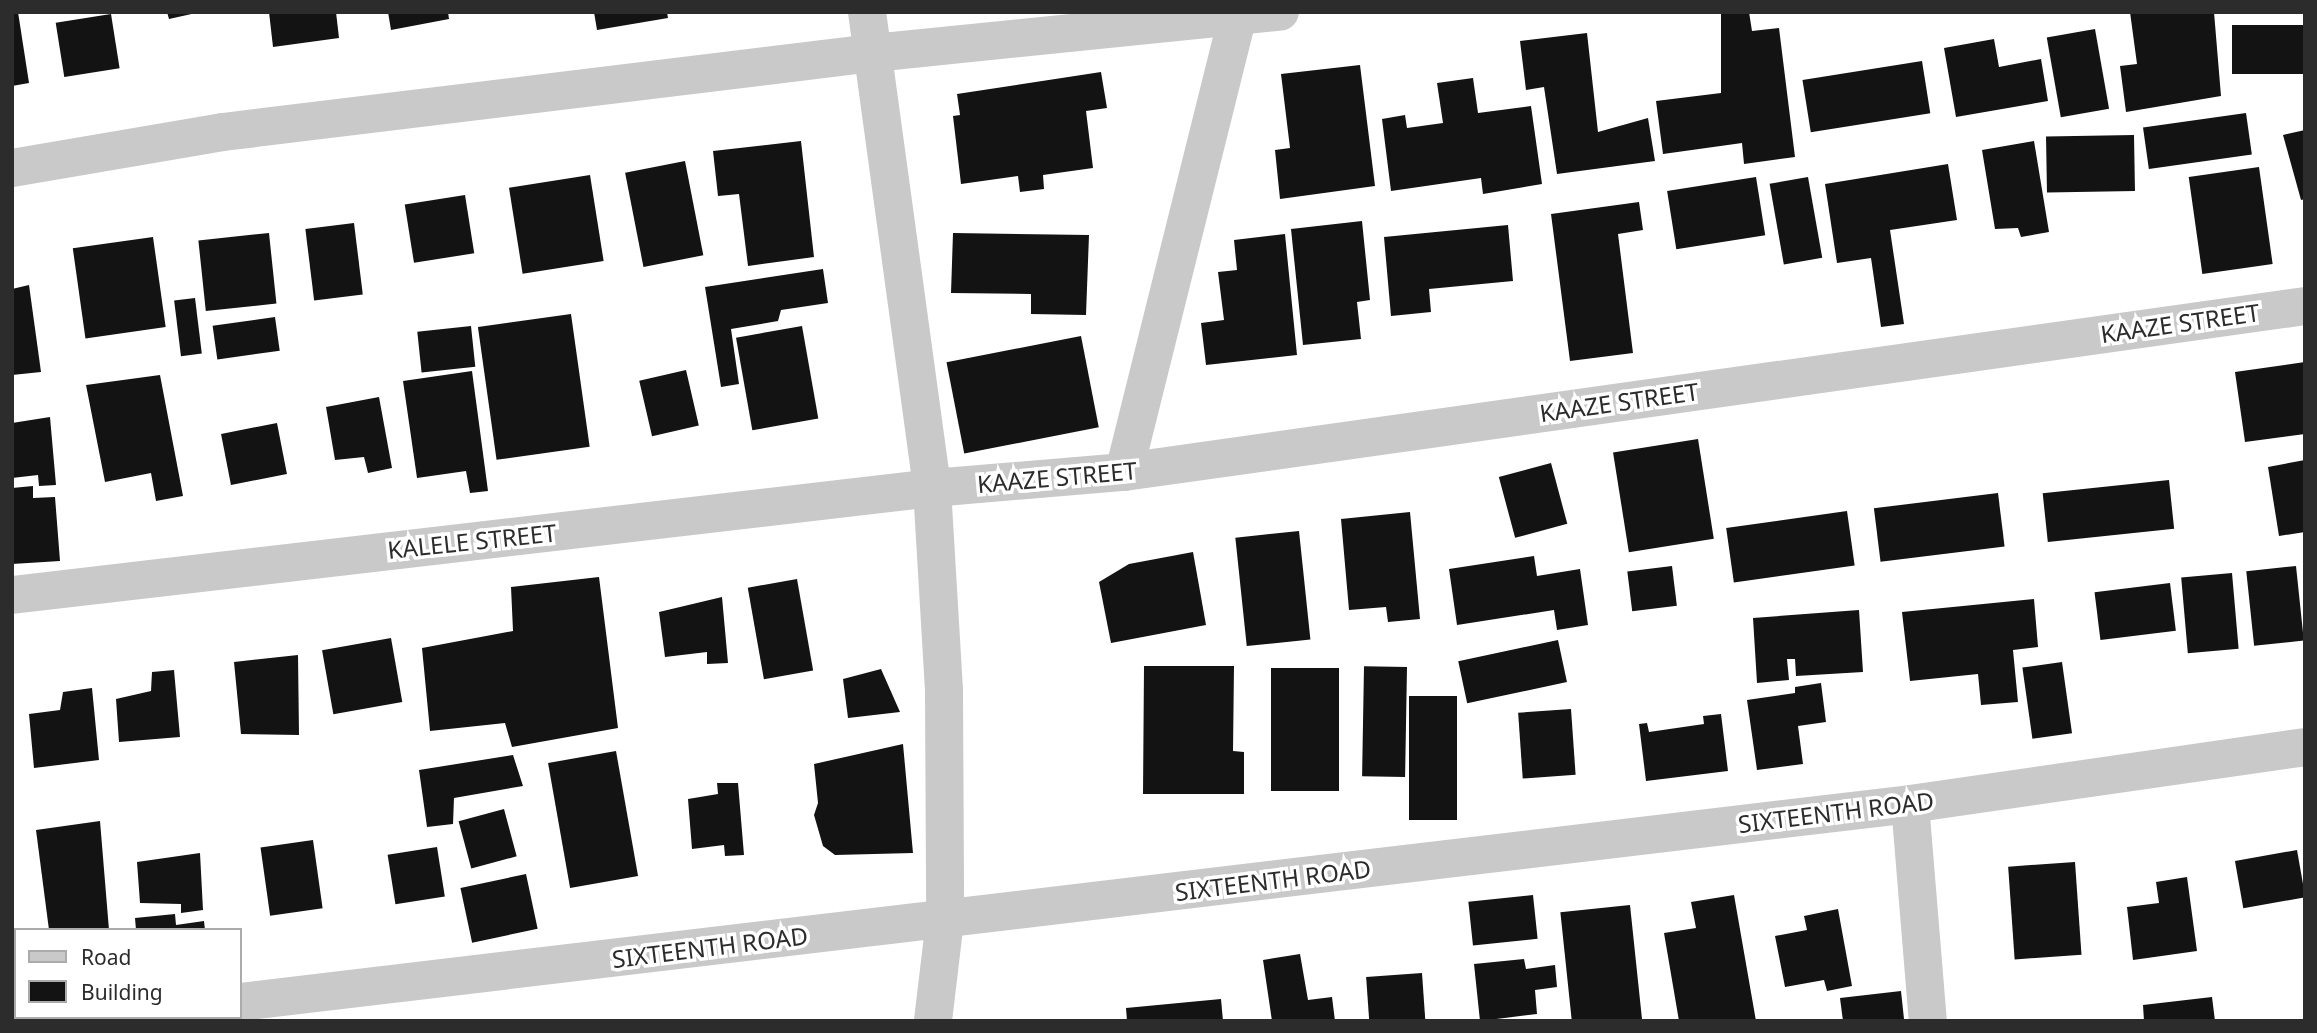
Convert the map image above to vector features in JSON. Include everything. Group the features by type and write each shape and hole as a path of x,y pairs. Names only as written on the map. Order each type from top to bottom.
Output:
{"street":[{"path":"867,12 932,488 944,691 945,920 933,1021"},
{"path":"12,168 223,132 873,53 1280,12"},
{"path":"1124,472 1237,15"},
{"name":"KAAZE STREET","path":"932,488 1124,472 2305,306"},
{"name":"KALELE STREET","path":"12,595 932,488"},
{"name":"SIXTEENTH ROAD","path":"242,1002 1910,804 2305,747"},
{"path":"1910,804 1928,1021"}],"building":[{"path":"12,12 18,12 29,83 12,86"},
{"path":"167,12 196,12 196,13 169,19"},
{"path":"269,12 336,12 339,38 273,47"},
{"path":"388,12 448,12 449,19 391,30"},
{"path":"594,12 667,12 668,18 597,30"},
{"path":"1721,12 1749,12 1752,31 1779,28 1795,157 1744,164 1742,143 1663,154 1656,101 1721,93"},
{"path":"2130,12 2214,12 2221,96 2126,112 2120,66 2137,64"},
{"path":"111,14 120,68 64,77 56,23"},
{"path":"2232,25 2305,25 2305,74 2232,74"},
{"path":"2095,29 2109,109 2061,117 2047,38"},
{"path":"1587,33 1598,132 1648,118 1655,161 1557,174 1544,87 1526,90 1520,41"},
{"path":"1994,39 1999,67 2041,59 2048,101 1956,117 1944,48"},
{"path":"1922,61 1930,113 1811,132 1802,80"},
{"path":"1360,65 1375,186 1280,199 1275,150 1290,148 1281,74"},
{"path":"1101,72 1107,108 1086,111 1093,168 1043,175 1044,189 1020,192 1018,176 961,184 953,116 960,115 957,94"},
{"path":"1473,78 1478,113 1531,106 1542,184 1483,194 1481,178 1391,191 1382,119 1405,115 1407,128 1443,123 1437,83"},
{"path":"2246,113 2252,155 2149,169 2143,127"},
{"path":"2305,130 2305,199 2301,200 2283,135"},
{"path":"2134,135 2135,191 2047,193 2046,137"},
{"path":"801,141 814,257 748,266 739,194 718,196 713,151"},
{"path":"2034,141 2049,232 2021,237 2018,228 1995,229 1982,150"},
{"path":"685,161 703,255 643,267 625,173"},
{"path":"1948,164 1957,220 1890,230 1904,324 1881,327 1871,258 1837,263 1825,184"},
{"path":"2259,167 2273,264 2202,274 2189,177"},
{"path":"590,175 604,261 523,274 509,188"},
{"path":"1756,177 1765,235 1676,249 1667,191"},
{"path":"1808,177 1822,258 1784,265 1770,184"},
{"path":"465,195 474,253 414,263 405,205"},
{"path":"1639,202 1643,230 1618,234 1633,353 1570,361 1551,214"},
{"path":"1362,221 1370,300 1357,302 1361,339 1303,345 1291,229"},
{"path":"354,223 363,294 314,300 305,229"},
{"path":"1508,225 1513,281 1429,289 1431,312 1391,316 1384,237"},
{"path":"269,233 276,304 206,311 198,240"},
{"path":"953,233 1089,235 1086,315 1031,314 1031,294 951,293"},
{"path":"1285,234 1297,355 1206,365 1201,323 1224,320 1218,272 1237,270 1234,240"},
{"path":"153,237 166,327 85,338 73,248"},
{"path":"823,269 828,303 781,310 778,321 731,329 739,384 721,387 705,287"},
{"path":"29,285 41,372 12,375 12,289"},
{"path":"195,298 202,354 181,356 174,301"},
{"path":"571,314 590,447 497,460 478,327"},
{"path":"275,317 280,351 217,359 213,326"},
{"path":"471,326 475,367 422,372 417,332"},
{"path":"802,326 818,419 752,430 736,338"},
{"path":"1081,336 1099,427 964,453 947,362"},
{"path":"2305,362 2305,434 2245,442 2235,372"},
{"path":"686,370 699,426 652,436 639,381"},
{"path":"472,371 488,491 470,493 466,471 417,478 403,381"},
{"path":"160,375 183,496 156,501 151,473 105,482 86,385"},
{"path":"379,397 392,468 368,473 364,457 335,460 326,407"},
{"path":"50,417 56,485 39,486 38,475 12,478 12,423"},
{"path":"277,423 287,474 231,485 221,434"},
{"path":"1698,439 1714,539 1629,552 1613,452"},
{"path":"2305,460 2305,532 2279,536 2268,467"},
{"path":"1551,463 1567,524 1515,538 1499,477"},
{"path":"2169,480 2174,529 2048,542 2043,493"},
{"path":"33,486 33,498 55,497 60,561 12,564 12,488"},
{"path":"1998,493 2005,547 1881,562 1874,508"},
{"path":"1847,511 1855,565 1734,582 1726,528"},
{"path":"1410,512 1420,619 1388,622 1386,607 1349,610 1341,519"},
{"path":"1299,531 1310,639 1247,646 1235,538"},
{"path":"1193,552 1206,625 1111,643 1099,582 1129,564"},
{"path":"1534,556 1537,576 1580,569 1588,625 1557,630 1554,610 1457,625 1449,569"},
{"path":"1672,566 1677,606 1632,611 1627,571"},
{"path":"2296,566 2304,641 2254,646 2246,571"},
{"path":"2232,573 2239,649 2188,653 2181,577"},
{"path":"599,577 618,728 512,747 505,723 430,731 422,648 513,631 511,587"},
{"path":"797,579 813,671 764,679 748,588"},
{"path":"2170,583 2176,631 2100,640 2095,592"},
{"path":"722,597 728,663 707,664 707,652 665,657 659,612"},
{"path":"2034,599 2038,647 2013,650 2018,702 1981,705 1978,674 1910,681 1902,612"},
{"path":"1859,610 1863,672 1796,676 1795,659 1787,659 1789,680 1757,683 1753,618"},
{"path":"391,638 402,702 333,714 322,650"},
{"path":"1558,640 1567,682 1467,703 1458,661"},
{"path":"298,655 299,735 241,734 234,662"},
{"path":"2062,662 2072,733 2032,739 2022,668"},
{"path":"1144,666 1234,666 1233,751 1244,752 1244,794 1143,794"},
{"path":"1364,666 1407,667 1405,777 1362,776"},
{"path":"1271,668 1339,668 1339,791 1271,791"},
{"path":"881,669 900,712 848,718 843,679"},
{"path":"174,670 180,737 119,742 116,699 151,691 152,672"},
{"path":"1821,683 1826,722 1798,726 1803,764 1757,770 1747,700 1795,693 1795,687"},
{"path":"92,688 99,760 34,768 29,714 60,710 63,692"},
{"path":"1409,696 1457,696 1457,820 1409,820"},
{"path":"1571,709 1576,775 1523,779 1518,713"},
{"path":"1721,714 1728,771 1646,781 1639,724 1647,723 1649,732 1704,724 1703,716"},
{"path":"903,744 913,853 835,855 823,846 814,815 818,803 814,764"},
{"path":"616,751 638,876 570,888 548,763"},
{"path":"513,755 523,786 454,798 453,824 427,827 419,770"},
{"path":"717,783 738,783 744,855 725,856 724,845 692,849 688,799 718,794"},
{"path":"504,809 517,856 471,868 459,821"},
{"path":"100,821 109,928 49,928 36,830"},
{"path":"313,840 323,908 270,916 261,847"},
{"path":"437,847 445,896 395,904 388,855"},
{"path":"2297,850 2305,897 2243,908 2235,861"},
{"path":"200,853 203,910 181,913 181,904 140,903 137,862"},
{"path":"2075,862 2081,955 2015,959 2008,867"},
{"path":"526,874 538,929 472,943 460,888"},
{"path":"2187,877 2197,951 2133,960 2127,907 2159,903 2156,882"},
{"path":"1533,895 1538,939 1473,946 1468,902"},
{"path":"1734,895 1756,1021 1679,1021 1664,933 1696,928 1691,902"},
{"path":"1630,905 1642,1021 1572,1021 1560,912"},
{"path":"1838,909 1852,986 1827,991 1824,980 1785,987 1775,936 1807,930 1804,916"},
{"path":"175,914 176,925 204,921 205,928 136,928 135,918"},
{"path":"1300,954 1308,1000 1332,997 1335,1021 1272,1021 1263,960"},
{"path":"1524,959 1526,969 1555,965 1557,987 1535,990 1537,1014 1480,1021 1474,964"},
{"path":"1422,973 1425,1021 1369,1021 1366,977"},
{"path":"1901,991 1904,1019 1843,1021 1840,998"},
{"path":"2212,997 2215,1021 2144,1021 2143,1005"},
{"path":"1221,999 1223,1021 1127,1021 1126,1008"}]}
